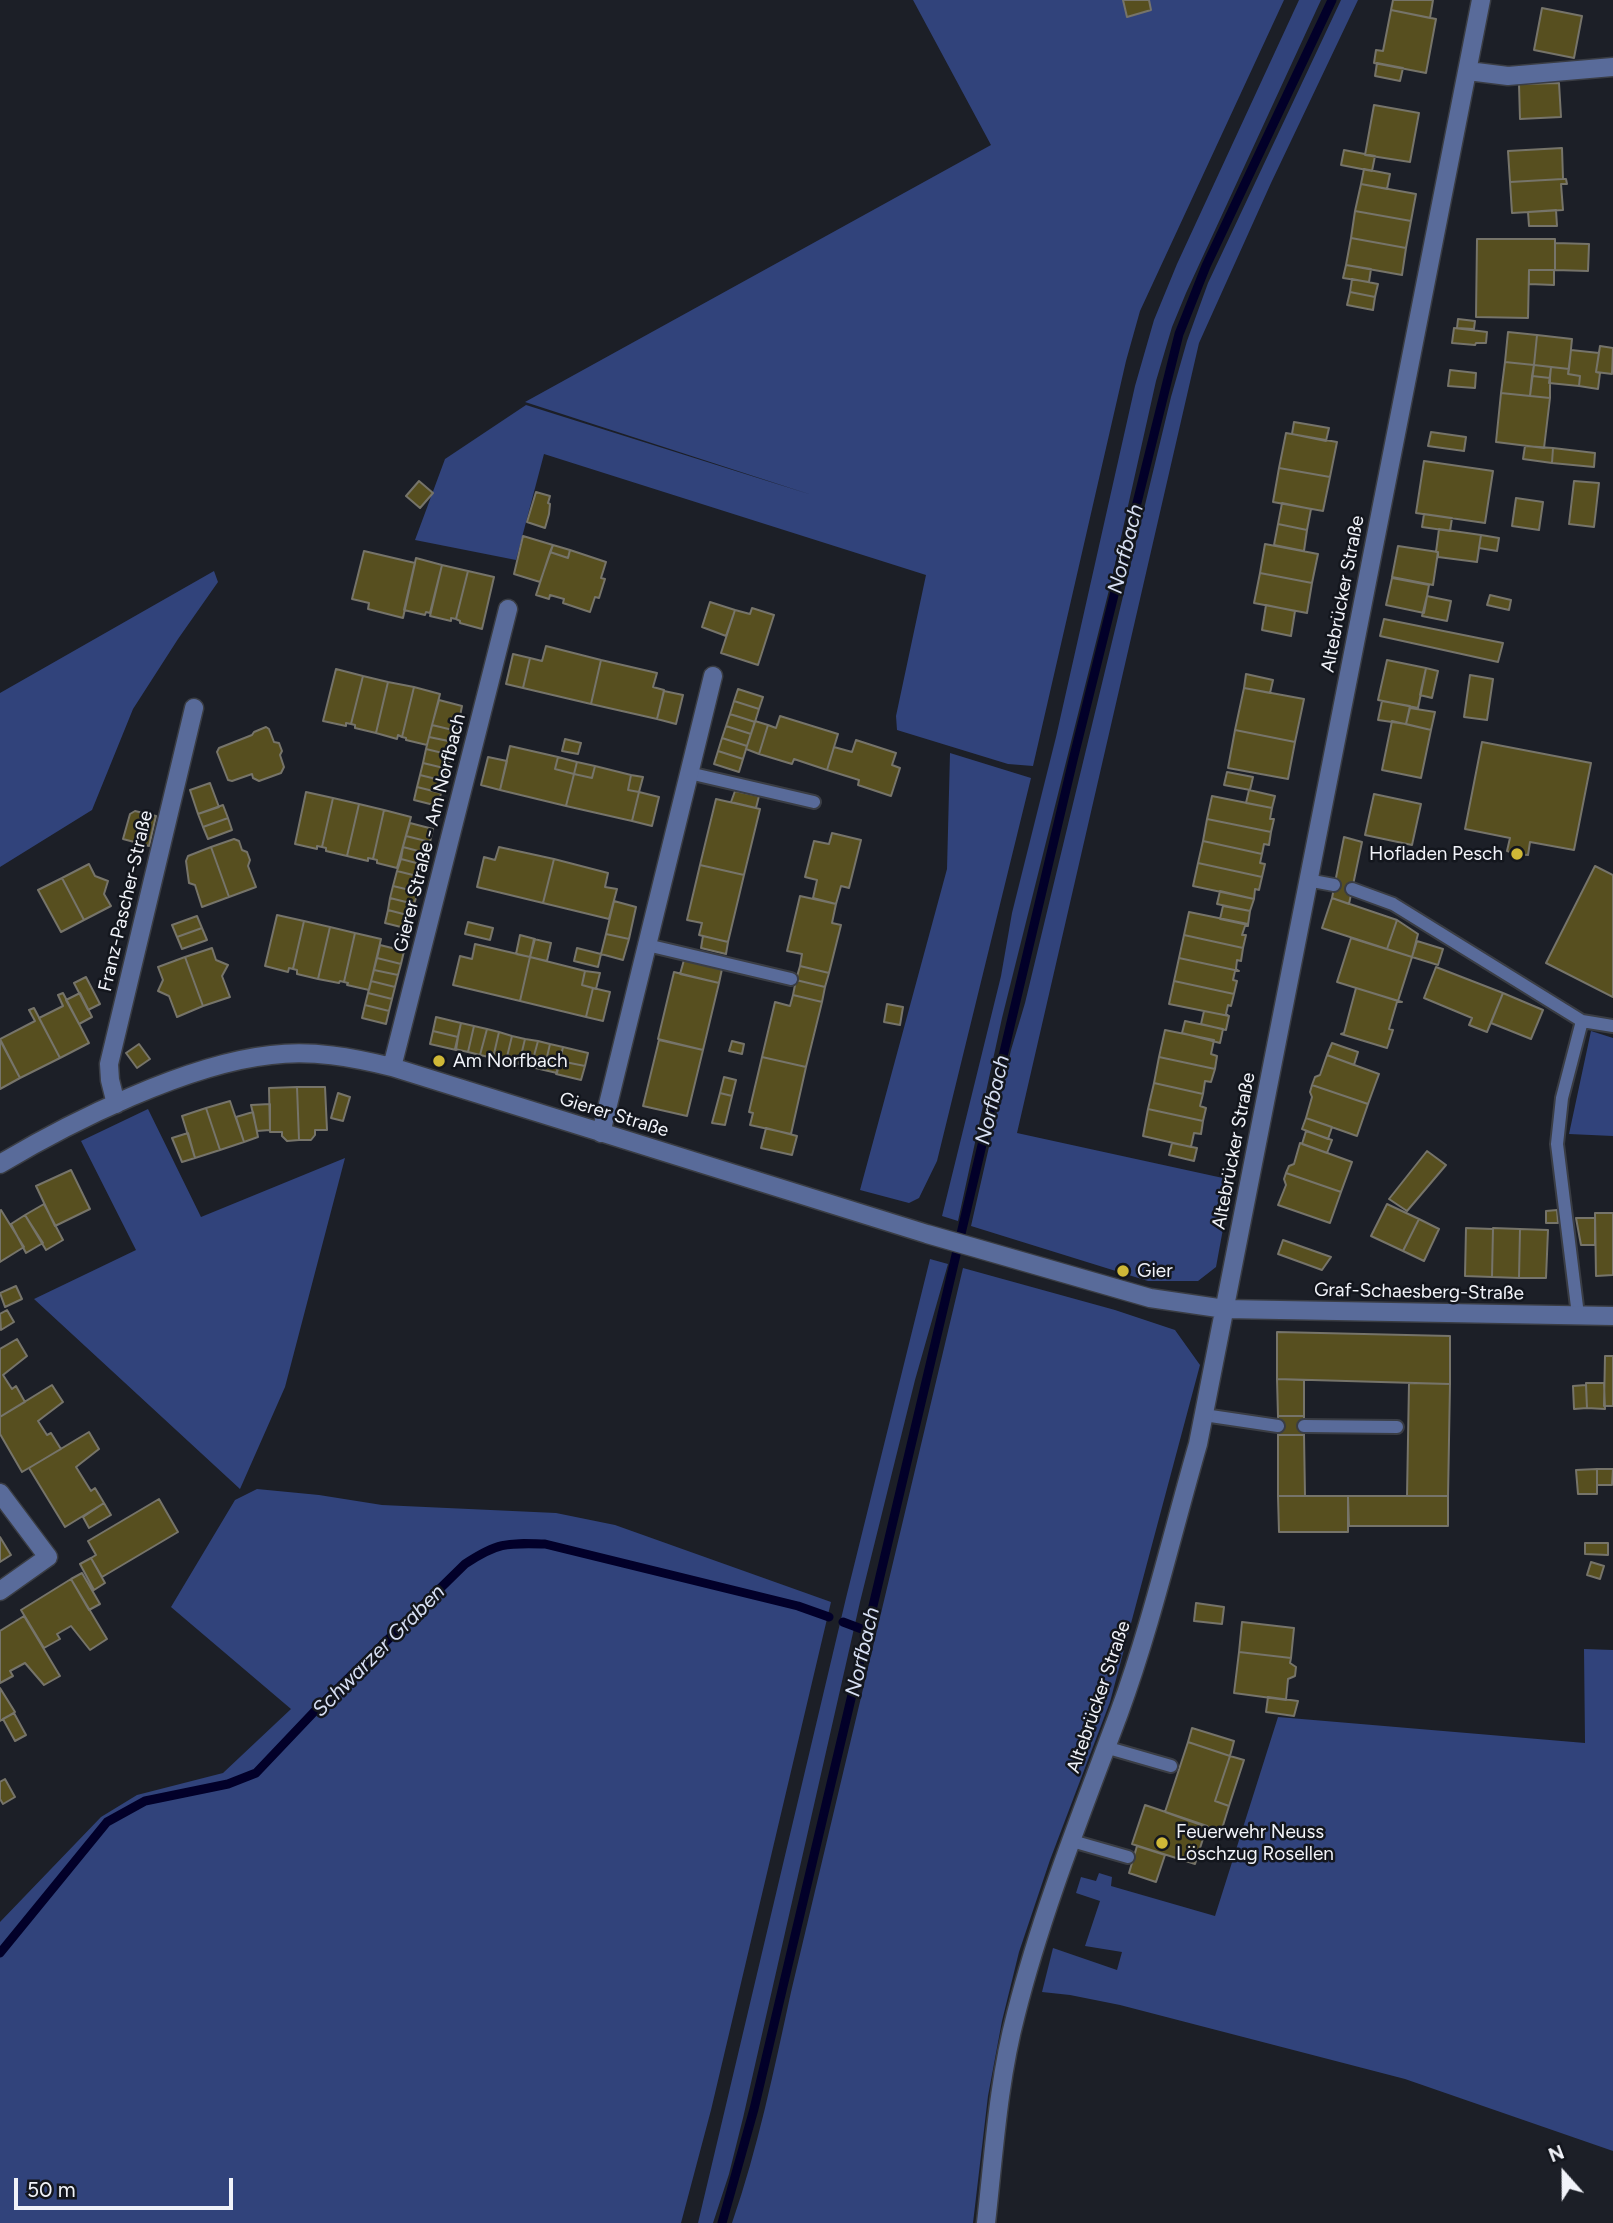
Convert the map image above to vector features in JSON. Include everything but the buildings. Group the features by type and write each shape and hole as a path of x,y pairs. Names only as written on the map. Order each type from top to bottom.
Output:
{"street":[{"name":"Altebrücker Straße","path":"986,2223 1000,2100 1015,2016 1035,1946 1119,1712 1145,1631 1198,1444 1481,0"},
{"path":"1468,71 1508,76 1613,67"},
{"name":"Gierer Straße - Am Norfbach","path":"392,1067 508,609"},
{"path":"601,1133 713,676"},
{"name":"Franz-Pascher-Straße","path":"116,1104 109,1063 194,708"},
{"name":"Gierer Straße","path":"0,1164 116,1104 195,1073 270,1055 345,1056 392,1067 1119,1291 1225,1309"},
{"name":"Graf-Schaesberg-Straße","path":"1225,1309 1613,1316"},
{"path":"0,1493 48,1557 0,1591"}],"lane":[{"path":"689,772 814,802"},
{"path":"1307,880 1334,885"},
{"path":"1352,889 1393,904 1582,1021 1613,1026"},
{"path":"647,945 791,979"},
{"path":"1578,1315 1557,1144 1562,1098 1582,1021"},
{"path":"1204,1415 1278,1426"},
{"path":"1304,1426 1397,1427"},
{"path":"1105,1747 1171,1766"},
{"path":"1072,1841 1128,1857"}],"shaded area":[{"path":"913,0 1284,0 1140,311 1126,361 1033,766 1008,764 897,730 896,716 926,575 544,454 516,560 415,540 445,459 526,405 812,495 525,402 991,145"},
{"path":"1299,0 1321,0 1186,293 1172,327 1156,381 1111,582 1002,1018 958,1221 942,1216 1001,976 1012,913 1056,737 1135,386 1154,320 1177,264"},
{"path":"1341,0 1358,0 1199,343 1017,1133 1232,1180 1216,1267 1198,1281 1148,1281 971,1226 1011,1050 1025,1003 1171,397 1187,341 1208,283"},
{"path":"214,571 218,582 133,709 92,810 0,867 0,693"},
{"path":"950,753 1031,778 937,1161 919,1198 909,1203 860,1190 947,869"},
{"path":"1591,1031 1613,1038 1613,1136 1569,1134"},
{"path":"148,1109 201,1217 345,1158 285,1387 240,1489 34,1299 136,1250 81,1141"},
{"path":"930,1259 948,1264 915,1380 860,1602 743,2118 713,2223 698,2223 846,1598"},
{"path":"963,1268 1115,1310 1175,1330 1200,1365 1110,1702 1050,1860 1019,1952 988,2096 973,2223 732,2223 765,2109"},
{"path":"257,1489 382,1505 556,1513 615,1525 831,1602 711,2110 681,2223 0,2223 0,1922 101,1817 137,1795 223,1773 291,1709 171,1607 235,1500"},
{"path":"1584,1649 1613,1650 1613,2151 1405,2079 1120,2005 1042,1992 1053,1948 1117,1970 1122,1952 1085,1946 1100,1901 1076,1893 1081,1877 1096,1881 1099,1873 1112,1877 1111,1886 1215,1916 1278,1717 1585,1743"}],"waterway":[{"name":"Norfbach","path":"722,2223 754,2109 1074,756 1179,334 1206,266 1332,0"},
{"name":"Schwarzer Graben","path":"0,1953 107,1822 145,1801 228,1784 256,1773 313,1713 465,1564 486,1551 503,1545 545,1544 798,1606 829,1617"},
{"name":"Schwarzer Graben","path":"843,1622 867,1631"}],"place":[{"name":"Hofladen Pesch","path":"1517,854"},
{"name":"Am Norfbach","path":"439,1061"},
{"name":"Gier","path":"1123,1271"},
{"name":"Feuerwehr Neuss Löschzug Rosellen","path":"1162,1843"}]}
